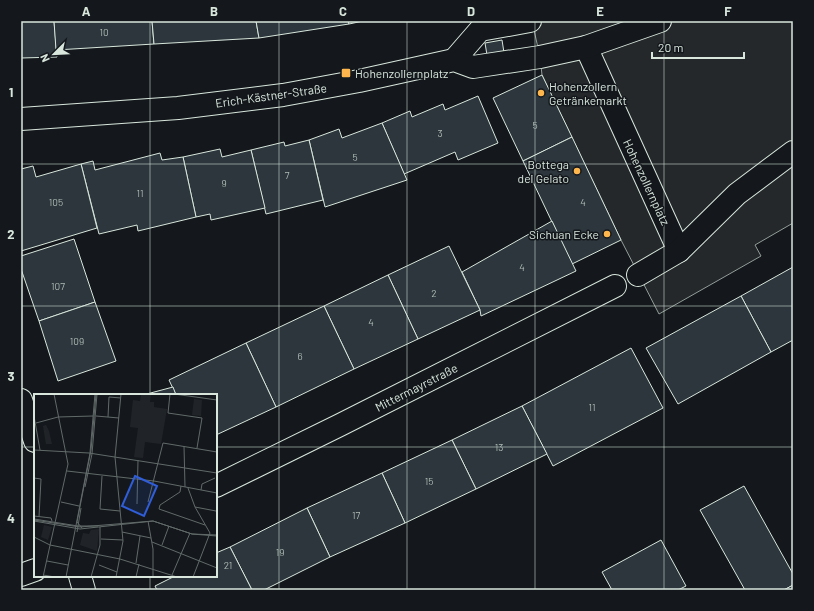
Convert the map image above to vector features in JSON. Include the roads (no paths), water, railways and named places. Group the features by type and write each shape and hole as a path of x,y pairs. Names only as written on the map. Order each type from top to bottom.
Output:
{"street":[{"path":"530,21 480,30 454,60 473,67 540,57 586,47 612,29 660,21"},
{"path":"495,51 514,47 517,60"},
{"name":"Hohenzollernplatz","path":"586,47 679,251"},
{"name":"Erich-Kästner-Straße","path":"21,119 178,108 283,95 359,81 454,60"},
{"path":"638,275 679,251 737,194 793,152"},
{"name":"Mittermayrstraße","path":"217,486 615,286"},
{"path":"21,400 34,438"},
{"path":"21,575 34,570"},
{"path":"80,577 84,590"}],"place":[{"name":"Hohenzollernplatz","path":"346,73"},
{"name":"Hohenzollern Getränkemarkt","path":"541,93"},
{"name":"Bottega del Gelato","path":"577,171"},
{"name":"Sichuan Ecke","path":"607,234"}]}
